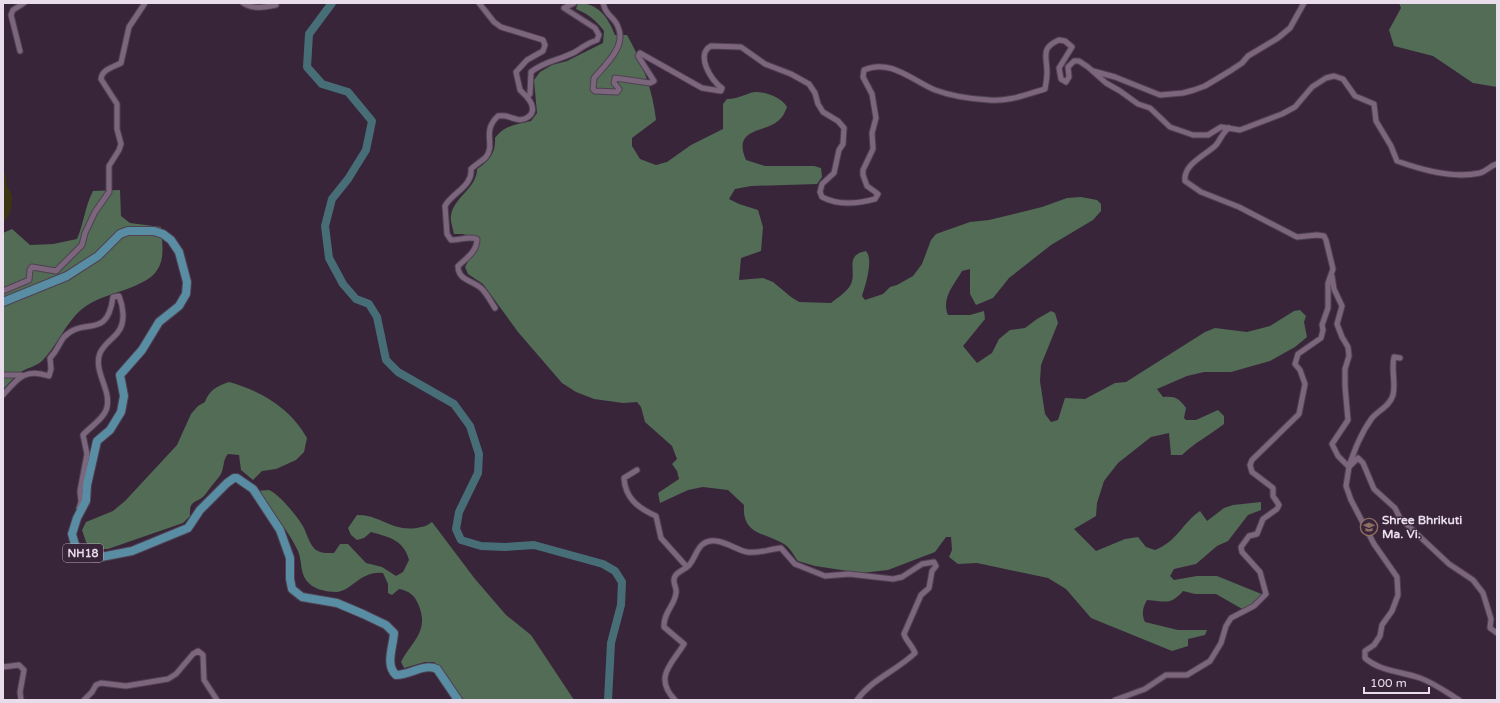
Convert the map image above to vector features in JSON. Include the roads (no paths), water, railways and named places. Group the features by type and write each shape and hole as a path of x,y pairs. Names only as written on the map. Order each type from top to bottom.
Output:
{"main road":[{"name":"NH18","path":"3,302 67,276 98,256 120,234 128,230 154,231 171,240 179,252 187,282 186,294 179,306 159,322 142,350 120,375 124,396 121,412 110,430 97,441 87,485 86,501 77,518 72,534 76,548 86,556 96,558 132,551 188,528 200,510 227,483 234,478 241,480 253,489 280,530 290,558 290,579 292,589 302,597 337,603 390,628 394,633 389,663 392,671 396,675 402,675 427,667 437,669 458,700"}],"street":[{"path":"20,51 12,29 10,15 13,10 24,3"},
{"path":"3,291 29,280 30,270 32,267 56,271 82,245 85,233 95,212 109,192 109,166 119,150 120,144 117,128 117,104 101,79 101,75 106,70 122,63 129,27 145,3"},
{"path":"243,3 249,7 259,8 276,5"},
{"path":"479,3 494,22 501,28 543,40 545,45 543,51 527,60 516,72 520,90 527,97 533,111 524,119 516,119 509,115 498,116 493,121 489,128 489,148 486,156 471,169 472,176 464,187 457,192 445,206 448,234 452,240 472,237 477,239 477,244 473,252 458,266 458,272 463,278 482,289 495,308"},
{"path":"527,97 530,94 531,72 537,66 574,52 585,44 597,40 599,35 595,28 564,8 574,3"},
{"path":"604,3 607,12 619,28 620,39 616,52 594,78 592,84 595,91 617,92 619,89 614,83 615,78 650,83 654,82 638,56 640,53 702,88 721,91 722,88 716,84 708,74 704,57 706,50 711,46 741,47 765,64 791,74 809,84 815,93 822,112 838,121 844,128 844,144 839,150 834,173 822,184 820,192 822,198 834,203 862,202 875,199 878,194 867,186 863,175 873,149 872,133 876,118 872,94 862,78 864,70 884,67 904,72 935,90 988,100 1007,100 1045,89 1047,72 1045,58 1047,48 1059,40 1066,41 1072,47 1059,68 1061,79 1066,82 1069,77 1068,67 1074,61 1079,61 1106,84 1120,91 1138,104 1150,108 1170,127 1194,135 1208,135 1221,127 1240,130 1282,114 1295,107 1320,81 1334,76 1343,79 1355,96 1374,104 1376,121 1391,146 1397,161 1420,169 1460,174 1482,172 1497,164"},
{"path":"1092,71 1116,77 1160,95 1183,93 1194,90 1205,86 1242,63 1248,56 1290,28 1304,3"},
{"path":"1229,128 1223,133 1214,147 1190,166 1185,176 1185,181 1201,192 1239,207 1297,237 1317,235 1324,236 1333,269 1332,276 1334,290 1342,306 1337,324 1342,337 1348,346 1349,356 1345,370 1344,386 1348,420 1332,444 1338,456 1349,467"},
{"path":"1115,700 1145,688 1166,675 1187,675 1210,661 1221,644 1226,626 1231,618 1254,606 1266,594 1260,572 1242,552 1241,547 1249,536 1257,534 1263,519 1277,509 1279,505 1272,496 1273,488 1252,472 1250,465 1252,460 1299,414 1305,384 1300,370 1295,364 1296,359 1298,354 1321,338 1323,330 1322,325 1328,308 1328,283 1332,276"},
{"path":"3,375 21,375 39,372 49,376 51,369 50,358 57,351 64,337 77,329 100,324 110,314 113,297 119,296 122,304 123,321 119,331 107,342 100,354 99,366 103,385 108,396 107,408 101,418 83,435 87,454 80,490 81,502 75,516 77,518"},
{"path":"1400,358 1394,358 1392,365 1394,389 1391,399 1374,416 1359,439 1349,467 1346,486 1351,500 1374,544 1397,577 1398,595 1392,611 1382,625 1380,636 1374,645 1365,651 1365,658 1383,670 1419,677 1459,700"},
{"path":"3,395 21,375"},
{"path":"1349,467 1358,458 1363,463 1374,489 1395,508 1400,518 1449,564 1473,580 1483,593 1491,619 1490,628 1497,633"},
{"path":"637,470 624,478 628,494 641,508 656,516 661,538 687,567"},
{"path":"675,700 666,688 665,672 673,658 684,644 664,627 667,613 674,601 677,591 673,580 675,575 687,567 700,547 704,543 712,541 746,552 767,551 781,548 795,564 825,576 849,574 892,580 902,577 922,564 934,562 936,566 932,571 929,588 921,595 904,634 905,638 913,648 914,653 894,670 885,674 867,687 857,700"},
{"path":"84,700 92,692 96,685 101,683 126,686 168,679 176,674 193,654 198,651 203,655 204,680 217,700"},
{"path":"3,667 19,665 24,670 20,692 21,700"}],"waterway":[{"path":"332,3 309,34 307,67 322,84 348,92 372,121 366,150 348,179 332,199 325,226 329,258 343,284 356,299 369,304 377,317 386,360 398,372 454,404 470,426 479,454 478,473 459,512 456,529 461,540 481,546 505,547 534,545 603,564 615,571 622,582 621,605 611,643 608,700"}],"place":[{"name":"Shree Bhrikuti Ma. Vi.","path":"1369,527"}]}
